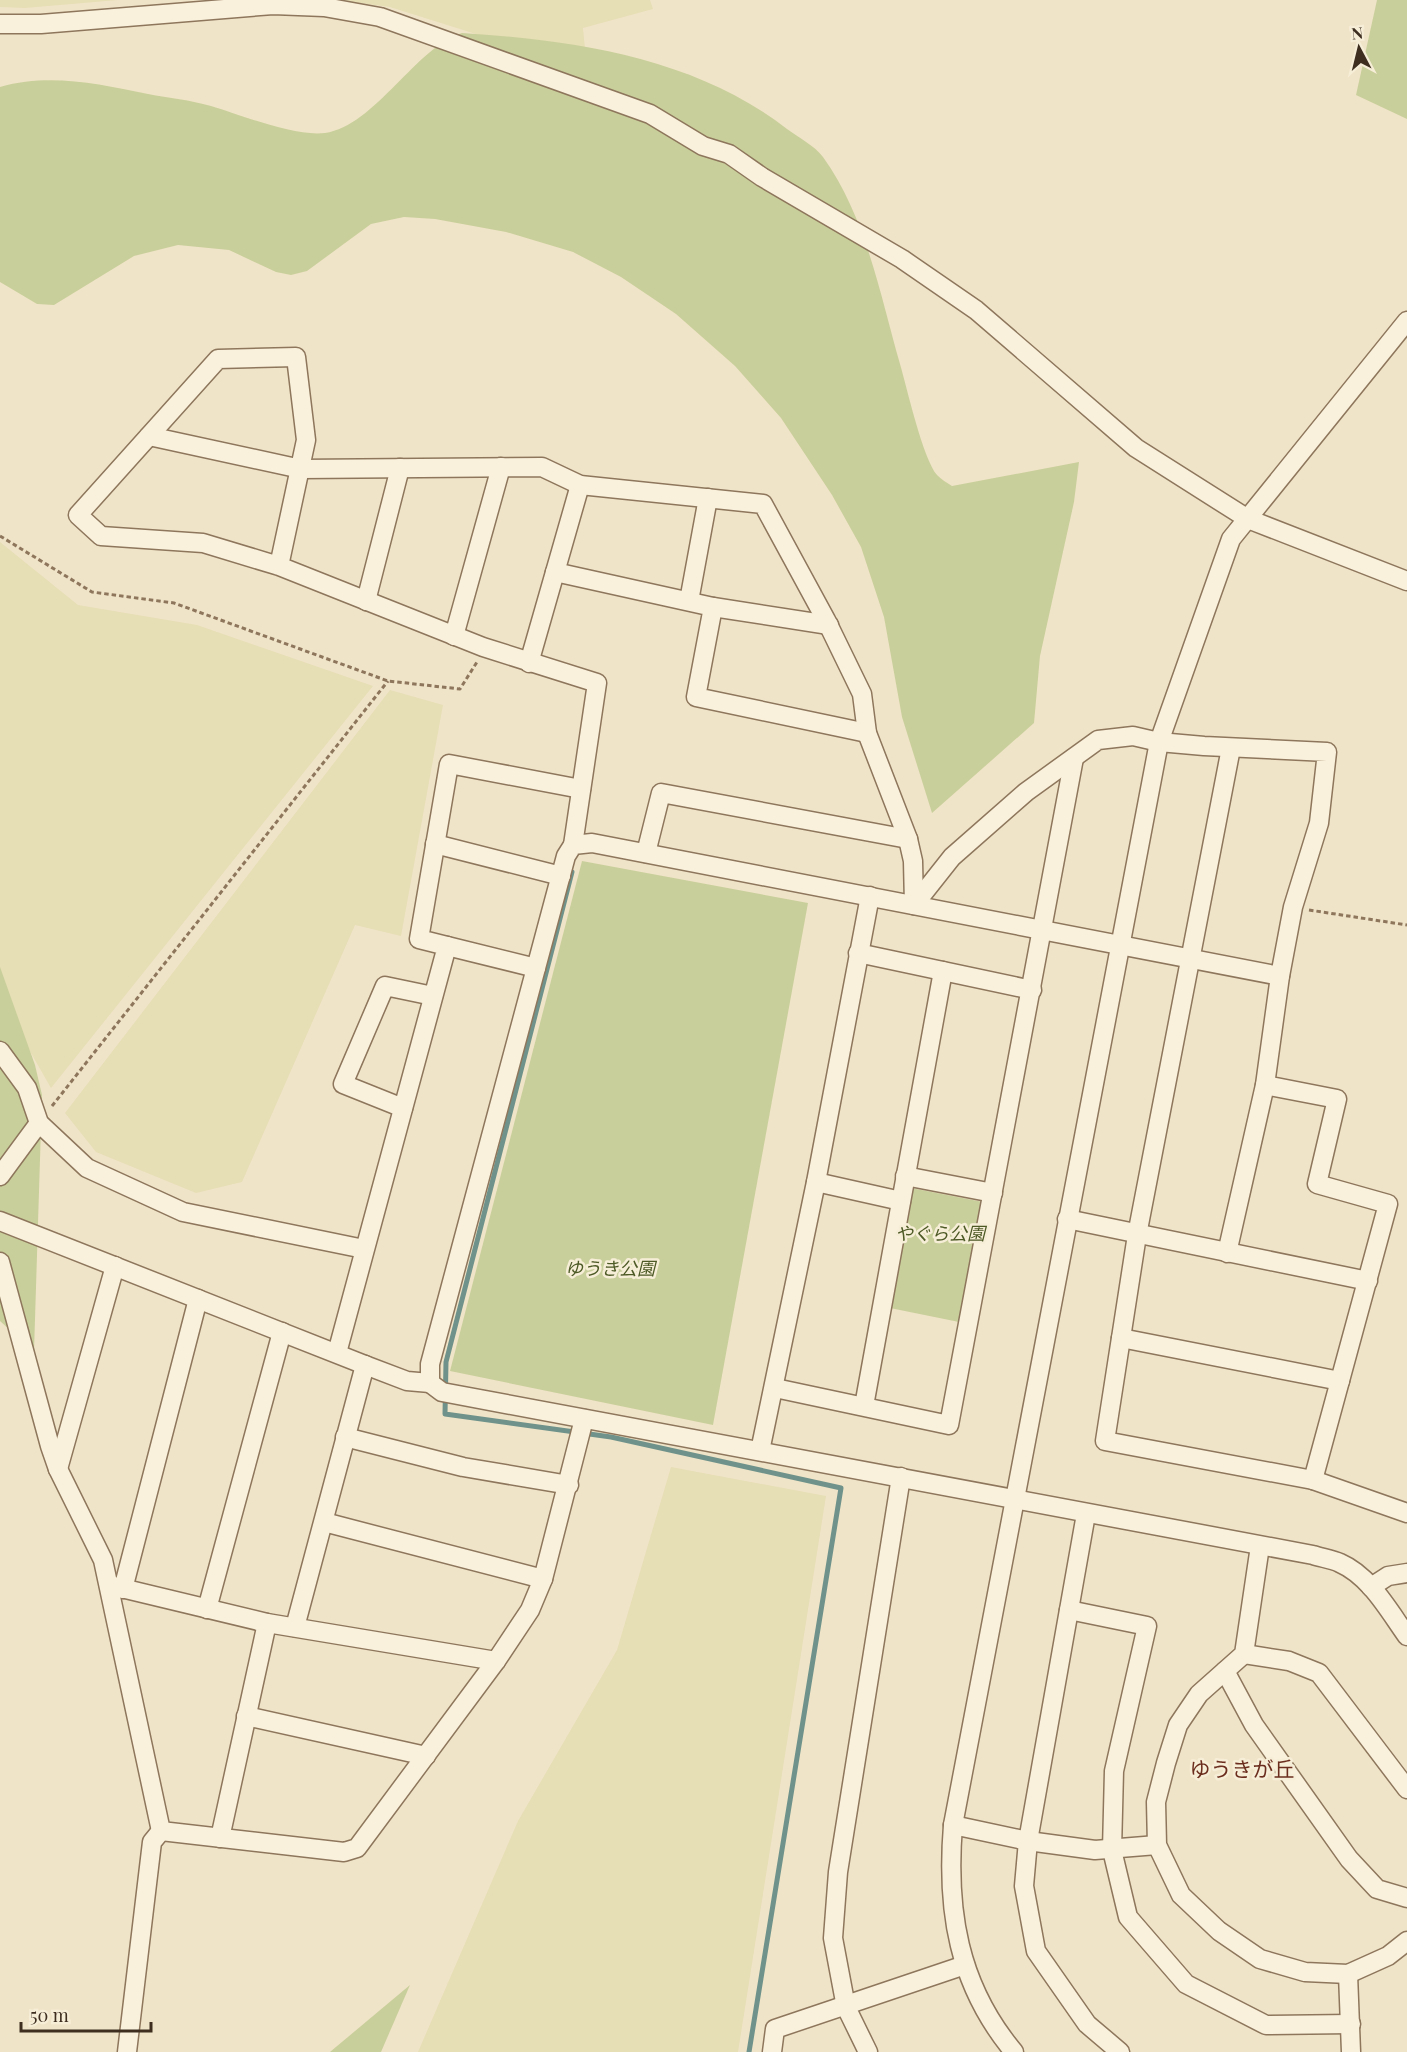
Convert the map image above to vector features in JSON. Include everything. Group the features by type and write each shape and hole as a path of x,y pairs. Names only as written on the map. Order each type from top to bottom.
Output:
{"street":[{"path":"0,24 41,24 273,5 324,7 380,17 650,114 703,146 729,154 762,177 902,259 976,310 1136,448 1248,519 1407,581"},
{"path":"1014,2052 986,2012 965,1965 951,1899 953,1825 1118,944 1159,742 1230,539 1407,321"},
{"path":"279,566 306,440 296,357 218,359 78,514 100,536 202,543 279,566 483,647 597,684 573,845 566,856 430,1364 430,1383"},
{"path":"149,436 301,469 542,467 580,485 763,504 829,625 862,694 867,733 908,839 913,861 914,906"},
{"path":"454,636 501,467"},
{"path":"366,601 400,468"},
{"path":"529,663 580,485"},
{"path":"689,601 708,498"},
{"path":"555,572 713,606 829,625"},
{"path":"713,606 696,697 867,733"},
{"path":"914,906 952,857 1026,792 1098,740 1132,736 1159,742 1231,748 1327,752 1319,823 1293,907 1280,976 1265,1085 1227,1253"},
{"path":"1231,748 1137,1235 1105,1441 1312,1480 1407,1513"},
{"path":"775,1388 949,1425 1074,758"},
{"path":"536,968 419,939 449,764 581,789"},
{"path":"646,853 661,793 908,839"},
{"path":"573,845 592,843 646,853 1280,976"},
{"path":"435,844 561,876"},
{"path":"760,1451 775,1388 816,1182 870,896"},
{"path":"337,1353 447,946"},
{"path":"858,953 1032,990"},
{"path":"864,1406 943,971"},
{"path":"403,1108 343,1084 385,986 433,996"},
{"path":"0,1051 27,1089 39,1123 87,1168 183,1212 364,1249"},
{"path":"1265,1085 1337,1098 1317,1184 1388,1204 1312,1480"},
{"path":"0,1176 39,1123"},
{"path":"906,1176 993,1193"},
{"path":"816,1182 901,1201"},
{"path":"1067,1219 1368,1281"},
{"path":"0,1221 407,1381 430,1383 442,1392 901,1477 1340,1563 1357,1573 1371,1587 1407,1636"},
{"path":"0,1262 58,1469 116,1587 161,1831 152,1842 127,2052"},
{"path":"58,1469 115,1266"},
{"path":"116,1587 198,1299"},
{"path":"207,1609 282,1332"},
{"path":"1121,1338 1340,1381"},
{"path":"295,1627 365,1365"},
{"path":"161,1831 344,1852 357,1848 496,1661 530,1610 543,1579 584,1419"},
{"path":"345,1437 463,1467 568,1485"},
{"path":"868,2052 846,2007 833,1938 838,1872 901,1477"},
{"path":"1086,1514 1028,1841 1024,1886 1036,1951 1088,2024 1120,2052"},
{"path":"324,1522 543,1579"},
{"path":"1260,1546 1244,1654 1199,1694 1178,1725 1156,1802 1157,1845 1181,1894 1219,1931 1260,1959 1305,1972 1348,1974 1388,1956 1407,1941"},
{"path":"1371,1587 1388,1576 1407,1573"},
{"path":"116,1587 267,1623 496,1661"},
{"path":"1069,1610 1147,1626 1114,1771 1112,1850 1128,1917 1186,1984 1266,2025 1351,2024"},
{"path":"220,1838 267,1623"},
{"path":"1244,1654 1289,1661 1319,1673 1407,1789"},
{"path":"1225,1671 1254,1725 1349,1859 1377,1889 1407,1898"},
{"path":"246,1716 426,1756"},
{"path":"953,1825 1028,1841 1095,1850 1157,1845"},
{"path":"772,2052 775,2029 846,2007 965,1965"},
{"path":"1348,1974 1351,2052"}],"path":[{"path":"0,536 92,592 174,603 388,681 460,689 483,647"},
{"path":"39,1123 388,681"},
{"path":"1293,907 1407,925"}],"shaded area":[{"path":"0,0 118,0 25,8 0,7"},
{"path":"336,0 650,0 653,9 583,28 587,69 390,7"},
{"path":"0,542 78,605 197,625 373,686 51,1088 0,999"},
{"path":"390,690 443,705 401,936 355,925 242,1182 196,1193 96,1152 65,1113"},
{"path":"671,1467 826,1496 738,2052 418,2052 518,1821 617,1650"}],"green space":[{"path":"1377,0 1407,0 1407,119 1356,95"},
{"path":"462,33 548,41 590,48 674,69 714,85 752,105 806,142 823,157 838,180 861,230 921,439 937,475 952,486 1079,462 1074,502 1040,656 1034,723 932,813 902,717 884,617 861,547 832,495 781,418 735,366 676,314 621,277 573,252 506,232 435,219 404,217 371,224 307,271 291,275 276,272 229,250 178,245 134,256 54,305 37,304 0,282 0,87 56,80 92,84 203,104 284,129 325,133 343,127 361,116 429,53 445,41"},
{"name":"ゆうき公園","path":"582,861 808,903 713,1425 450,1371"},
{"path":"0,967 35,1065 42,1095 34,1352 0,1321"},
{"name":"やぐら公園","path":"911,1188 983,1202 959,1322 890,1308"},
{"path":"410,1985 381,2052 330,2052"}],"waterway":[{"path":"572,872 446,1362 445,1414 611,1437 841,1488 749,2052"}],"district":[{"name":"ゆうきが丘","path":"1242,1768"}]}
